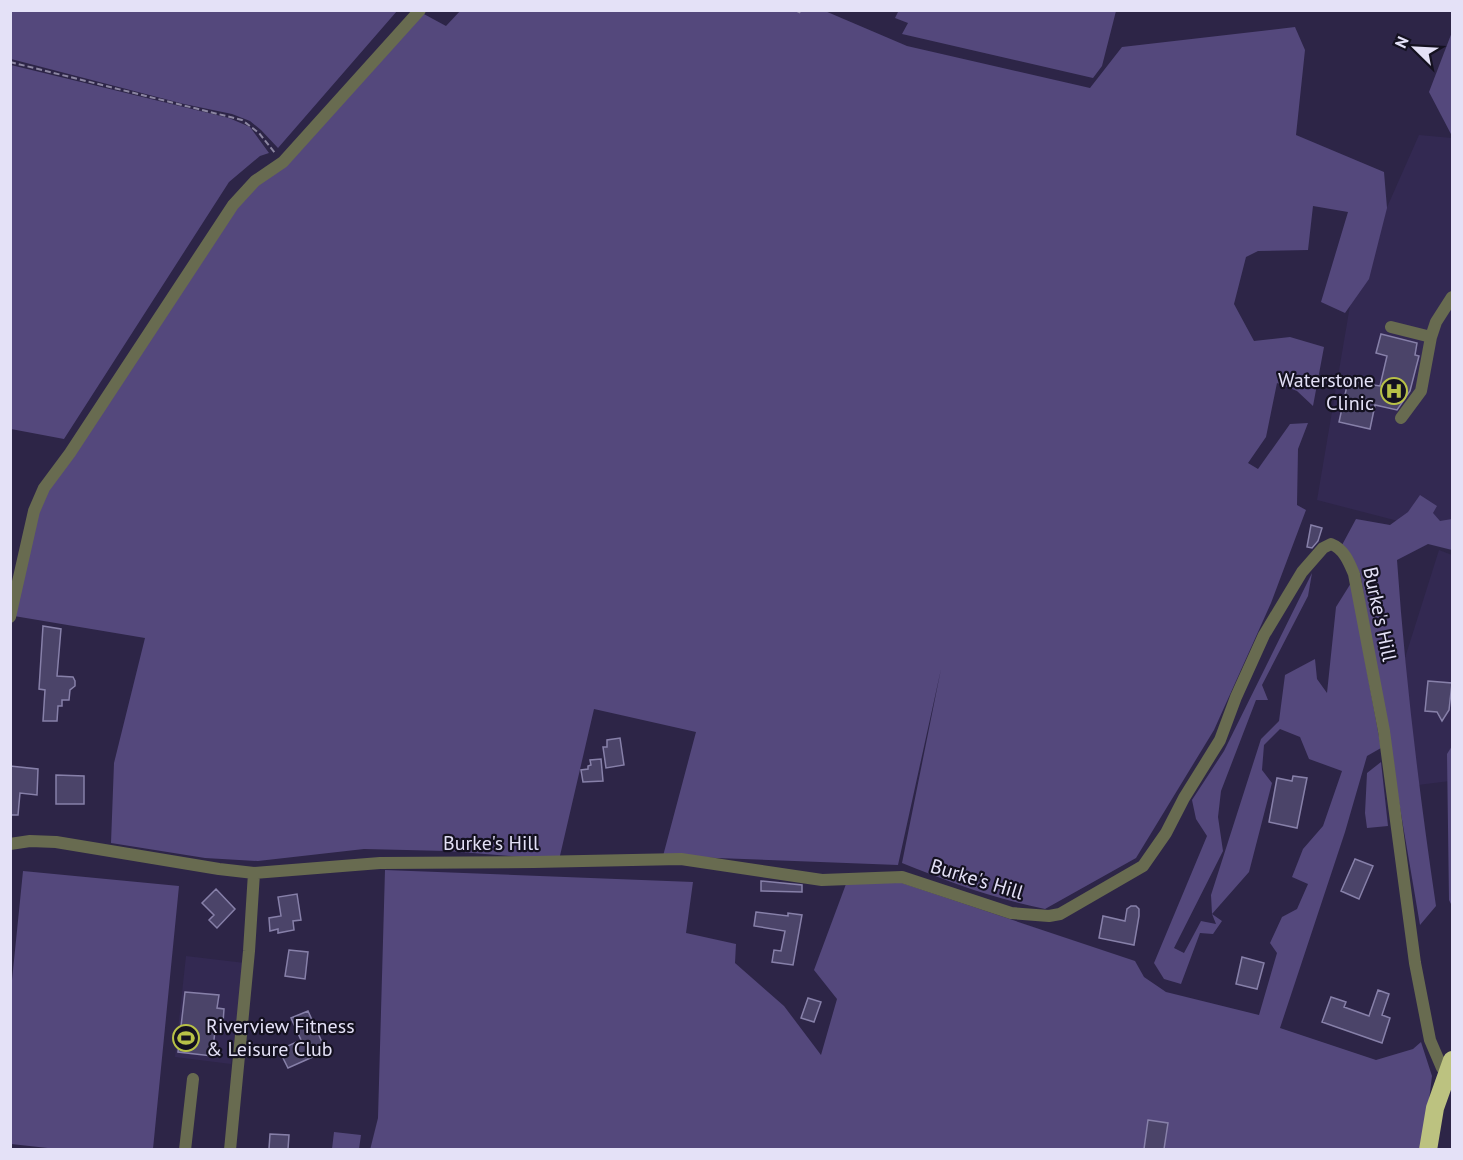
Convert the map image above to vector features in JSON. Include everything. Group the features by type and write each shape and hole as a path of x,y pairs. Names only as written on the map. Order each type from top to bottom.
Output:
{"highway":[{"path":"1428,1149 1435,1108 1450,1065"}],"street":[{"path":"10,617 34,511 44,488 234,205 255,181 283,162 420,10"},
{"path":"1401,418 1421,391 1431,337 1436,322 1452,297"},
{"path":"1391,327 1431,337"},
{"name":"Burke's Hill","path":"10,844 30,841 56,842 209,868 254,873 380,863 681,859 822,880 902,877 1011,913 1049,916 1060,914 1143,866 1166,833 1184,798 1220,740 1236,697 1264,635 1302,572 1323,548 1331,544 1342,551 1354,574 1384,731 1415,963 1430,1040 1442,1068 1450,1065"},
{"path":"230,1149 248,974 254,873"},
{"path":"185,1149 193,1080"}],"path":[{"path":"795,10 801,13"},
{"path":"10,62 242,120 259,133 283,162"}],"shaded area":[{"path":"11,10 397,11 278,148 250,121 232,114 184,104 11,59"},
{"path":"461,10 825,11 907,46 1090,88 1122,47 1295,27 1305,50 1296,135 1384,172 1387,208 1369,279 1345,313 1321,302 1348,212 1313,206 1308,250 1258,251 1246,257 1234,304 1254,341 1290,337 1324,347 1313,406 1297,391 1277,383 1266,437 1248,463 1258,469 1290,424 1308,423 1298,449 1297,505 1306,510 1271,603 1214,730 1136,858 1045,909 972,889 902,863 941,669 898,865 663,856 696,732 594,709 559,860 448,851 364,849 258,861 205,858 111,843 114,763 145,638 14,616 40,496 253,181 284,163 422,13 446,26"},
{"path":"899,10 1116,11 1102,66 1093,78 902,34 908,23 895,18"},
{"path":"1452,32 1452,136 1429,92"},
{"path":"11,65 229,118 250,127 269,153 260,156 229,182 64,439 11,429"},
{"name":"Waterstone Clinic","path":"1419,135 1452,138 1452,535 1317,500 1354,282"},
{"path":"1420,495 1437,506 1433,513 1440,521 1452,519 1452,550 1428,544 1397,560 1413,733 1436,906 1420,925 1360,573 1342,545 1356,519 1390,525 1408,512"},
{"path":"1439,550 1452,555 1452,779 1418,785 1404,661"},
{"path":"1312,573 1308,596 1262,685 1268,700 1256,700 1221,791 1218,817 1223,851 1174,948 1184,953 1201,921 1216,924 1212,914 1222,921 1213,934 1200,933 1181,984 1164,979 1154,963 1207,836 1196,819 1192,800 1224,751"},
{"path":"1351,583 1381,748 1367,756 1345,832 1280,1028 1376,1060 1413,1049 1421,1042 1432,1076 1423,1149 370,1150 378,1118 385,870 693,882 686,933 736,944 735,963 784,1006 821,1055 837,999 814,970 846,884 899,882 1135,961 1144,977 1166,992 1259,1015 1277,953 1270,943 1282,917 1297,909 1308,884 1292,877 1303,849 1323,826 1342,771 1309,759 1300,737 1280,729 1264,745 1262,770 1272,783 1249,872 1212,914 1211,895 1261,739 1279,721 1285,675 1315,659 1317,679 1327,693 1336,607"},
{"path":"1452,746 1452,906 1449,900 1447,754"},
{"path":"1381,762 1388,826 1367,828 1365,813 1367,773"},
{"path":"23,871 179,886 153,1149 66,1150 11,1144 10,1000"},
{"path":"186,956 245,963 231,1064 175,1057"},
{"path":"334,1132 361,1135 359,1149 332,1149"}],"building":[{"path":"1381,334 1417,343 1415,355 1419,356 1410,391 1397,410 1375,405 1370,429 1339,422 1348,381 1380,386 1387,356 1376,353"},
{"path":"1311,525 1322,528 1318,541 1312,548 1307,547"},
{"path":"43,626 61,629 57,676 73,677 75,681 75,686 70,690 69,700 62,700 62,706 58,706 57,721 43,721 45,690 39,689"},
{"path":"1428,681 1452,683 1449,710 1442,721 1437,712 1425,711"},
{"path":"620,738 624,765 606,768 603,747 607,747 607,740"},
{"path":"601,759 603,781 583,782 581,770 588,769 591,765 590,760"},
{"path":"10,766 38,769 37,795 20,793 18,815 10,815"},
{"path":"56,775 84,776 84,804 56,804"},
{"path":"1293,776 1307,778 1297,828 1269,822 1277,778 1292,781"},
{"path":"1355,859 1373,866 1359,899 1341,891"},
{"path":"761,881 802,885 802,892 761,891"},
{"path":"216,889 235,909 217,928 209,920 214,915 202,903"},
{"path":"297,894 301,920 293,921 294,930 278,933 278,929 270,931 269,918 281,916 278,897"},
{"path":"1131,906 1139,909 1134,945 1099,938 1103,916 1125,921 1127,909"},
{"path":"756,912 788,916 788,913 802,915 793,965 772,962 774,950 781,951 785,931 754,926"},
{"path":"289,950 308,952 305,979 285,976"},
{"path":"1242,957 1264,963 1257,989 1236,984"},
{"path":"1378,990 1389,994 1382,1015 1390,1018 1382,1043 1322,1022 1331,997 1346,1002 1344,1007 1369,1016"},
{"path":"185,992 219,995 217,1008 224,1009 223,1023 216,1023 212,1056 178,1052"},
{"path":"808,998 821,1002 814,1022 801,1018"},
{"path":"308,1011 326,1051 288,1068 279,1050 301,1040 291,1018"},
{"path":"1148,1120 1168,1123 1164,1149 1144,1149"},
{"path":"270,1134 289,1135 288,1149 269,1149"}],"place":[{"name":"Waterstone Clinic","path":"1394,391"},
{"name":"Riverview Fitness & Leisure Club","path":"186,1038"}]}
